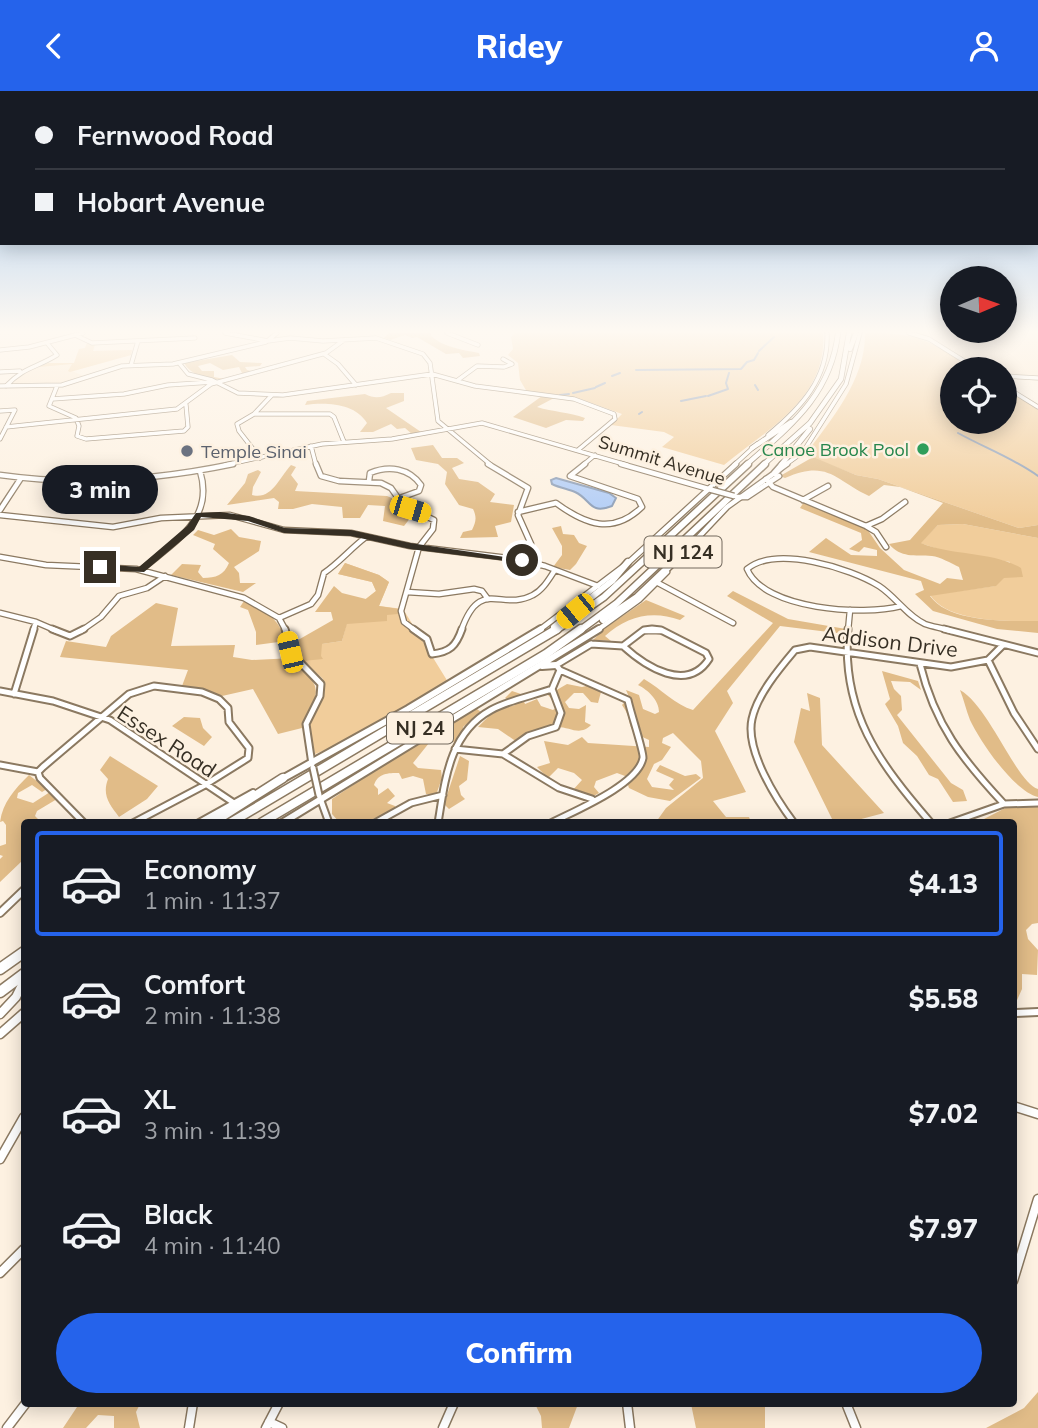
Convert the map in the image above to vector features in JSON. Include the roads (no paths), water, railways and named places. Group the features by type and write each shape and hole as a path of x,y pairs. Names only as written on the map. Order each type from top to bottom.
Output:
{"highway":[{"name":"NJ 24","path":"237,819 573,621 604,597 699,507 800,418 816,395"},
{"name":"NJ 24","path":"268,819 578,633 632,591 713,510 799,434 831,395"},
{"path":"777,475 813,426 831,395"},
{"path":"752,448 800,418"},
{"path":"578,633 620,610 679,557"},
{"path":"509,660 612,581 628,562"},
{"path":"218,819 283,778"},
{"path":"0,969 21,954"},
{"path":"0,992 21,980"}],"main road":[{"name":"NJ 124","path":"206,819 313,765 535,633 628,562 752,448 792,415 809,395"},
{"name":"NJ 124","path":"288,819 590,635 639,600 736,497 767,482 803,452 840,395"},
{"path":"540,666 558,668"},
{"path":"0,1014 16,997 21,985"},
{"path":"0,1034 21,1016"}],"street":[{"path":"53,395 50,407 69,413 77,419 79,437 118,437 184,431 188,427 190,415 186,407"},
{"path":"51,399 104,395"},
{"path":"6,426 186,407 195,395"},
{"path":"260,458 237,426 254,414 272,395"},
{"path":"434,395 437,418 446,429 486,462 525,485 528,494 518,512 531,541 522,560"},
{"path":"541,395 574,400 614,414 615,419 578,450"},
{"path":"1019,395 1038,407"},
{"path":"0,411 15,410 1,435"},
{"path":"254,414 330,414 334,417 344,442"},
{"name":"Summit Avenue","path":"0,475 112,481 200,471 311,446 392,439 490,423 736,497"},
{"path":"311,446 321,476 339,481 369,481 391,488 397,499 407,507 434,520 433,529 419,547 402,617 427,639 432,654 444,653 454,647 460,629 474,605 488,599 513,600 529,597 540,590 555,570"},
{"path":"518,512 556,503 572,516 596,524 617,524 632,517 642,507 638,499 569,475 595,455"},
{"path":"369,481 370,473 381,469 406,471 414,476 421,485 419,491 397,499"},
{"path":"141,570 191,528 199,515 206,488 200,471"},
{"path":"21,478 3,501 0,512 113,527 154,519 199,515 240,516 288,531 351,533 419,547 522,560 598,586"},
{"path":"767,482 866,526 876,532 886,547"},
{"path":"803,500 828,487"},
{"path":"866,526 882,519 905,502"},
{"path":"351,533 356,544"},
{"path":"279,618 304,609 313,602 319,593 324,572 346,557 356,544 367,536"},
{"path":"0,557 46,565 141,570 243,598 279,618 285,628 291,653 321,684 320,696 306,724 320,798 328,819"},
{"path":"901,606 874,611 850,610 797,601 754,583 749,578 747,569 753,562 764,559 799,560 876,584 901,606 911,616 926,624 1038,653"},
{"path":"0,613 36,622 70,636 75,635 101,617 119,596 147,587 165,576"},
{"path":"657,583 733,623"},
{"path":"407,591 439,594 474,589 482,591 488,599"},
{"path":"850,610 847,652 850,687 865,730 889,772 928,819"},
{"path":"14,694 36,622"},
{"path":"503,754 521,740 555,727 559,722 560,703 552,689 558,668 591,644 622,646 644,630 656,629 703,652 709,659 703,669 695,674 676,677 632,656 622,646"},
{"path":"590,635 591,644"},
{"name":"Addison Drive","path":"791,819 776,797 764,771 752,734 752,720 795,650 810,647 951,667 988,660 1003,645"},
{"path":"988,660 1014,713 1038,749"},
{"path":"920,664 927,697 943,732 961,758 1004,804"},
{"path":"558,668 628,700 636,734 645,756 638,773 620,786 558,819"},
{"path":"38,772 131,692 154,685 201,692 219,699 228,708 229,722 249,748 250,754 243,763 141,819"},
{"path":"439,819 446,771 455,749 469,727 487,712 552,689"},
{"name":"Essex Road","path":"0,691 53,701 120,725 234,803"},
{"path":"478,703 487,712"},
{"path":"455,749 503,754 559,788 592,799"},
{"path":"0,765 38,772"},
{"path":"38,772 40,778 81,819"},
{"path":"382,819 411,803 443,795"},
{"path":"961,819 1004,804 1038,803"},
{"path":"0,913 21,893"},
{"path":"1017,1013 1038,1012"},
{"path":"1017,1107 1038,1114"},
{"path":"0,1159 21,1123"},
{"path":"1017,1268 1038,1199"},
{"path":"0,1273 21,1252"},
{"path":"7,1428 23,1407"},
{"path":"190,1428 193,1407"},
{"path":"277,1407 267,1425 282,1428"},
{"path":"443,1428 452,1407"},
{"path":"627,1407 630,1428"},
{"path":"848,1407 856,1428"}],"water":[{"path":"556,478 609,493 616,498 612,506 599,509 575,492 552,484 551,480"}],"waterway":[{"path":"681,401 706,396"},
{"path":"960,434 1038,476"}],"place":[{"name":"Canoe Brook Pool","path":"923,449"},
{"name":"Temple Sinai","path":"187,451"}]}
